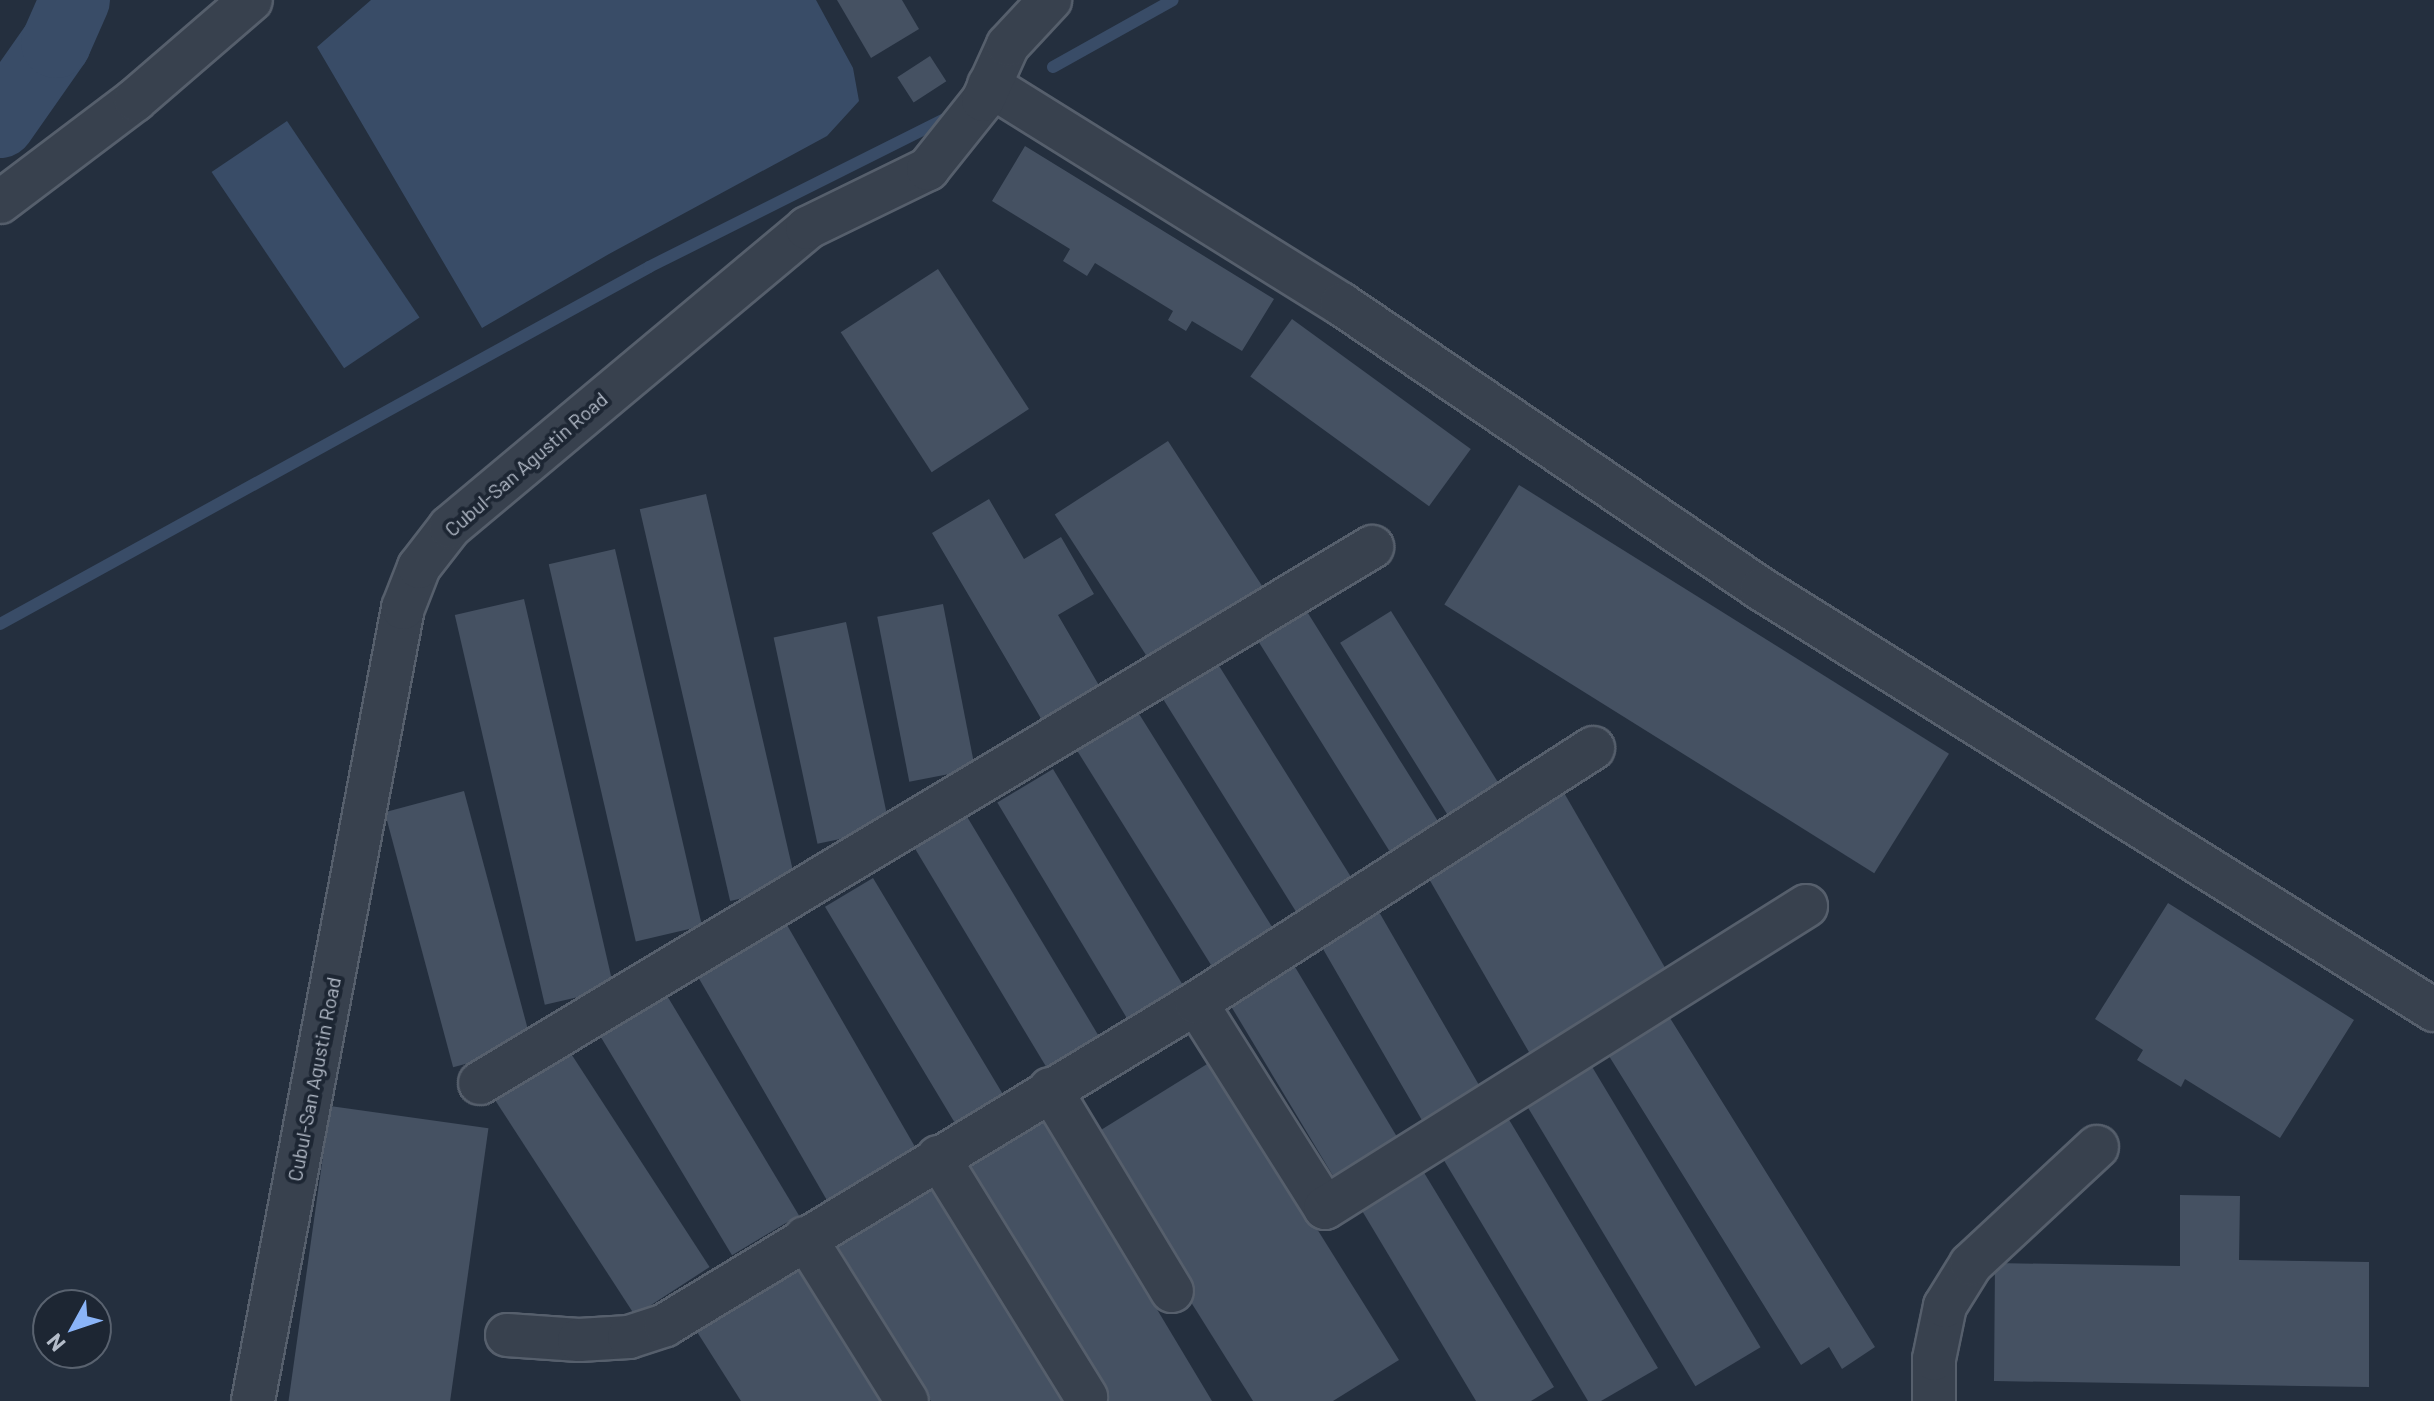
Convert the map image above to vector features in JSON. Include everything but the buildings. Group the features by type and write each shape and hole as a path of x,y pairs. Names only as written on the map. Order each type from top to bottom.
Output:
{"street":[{"path":"0,202 135,100 251,0"},
{"name":"Cubul-San Agustin Road","path":"253,1401 403,608 419,567 450,527 807,228 928,169 983,100 1008,45 1050,0"},
{"path":"989,85 1341,304 1761,589 2434,1010"},
{"path":"480,1083 1372,547"},
{"path":"507,1335 579,1340 629,1337 665,1325 1196,1003 1593,748"},
{"path":"1196,1003 1325,1208 1806,906"},
{"path":"1050,1089 1172,1291"},
{"path":"1934,1401 1934,1359 1945,1306 1971,1264 2097,1147"},
{"path":"938,1157 1086,1397"},
{"path":"805,1238 907,1401"}],"water":[{"path":"371,0 816,0 853,68 859,101 827,136 609,254 482,328 317,47"},
{"path":"287,121 420,317 344,368 212,172"}],"waterway":[{"path":"0,123 56,43 75,0"},
{"path":"1053,67 1173,0"},
{"path":"0,624 649,267 949,117"}]}
